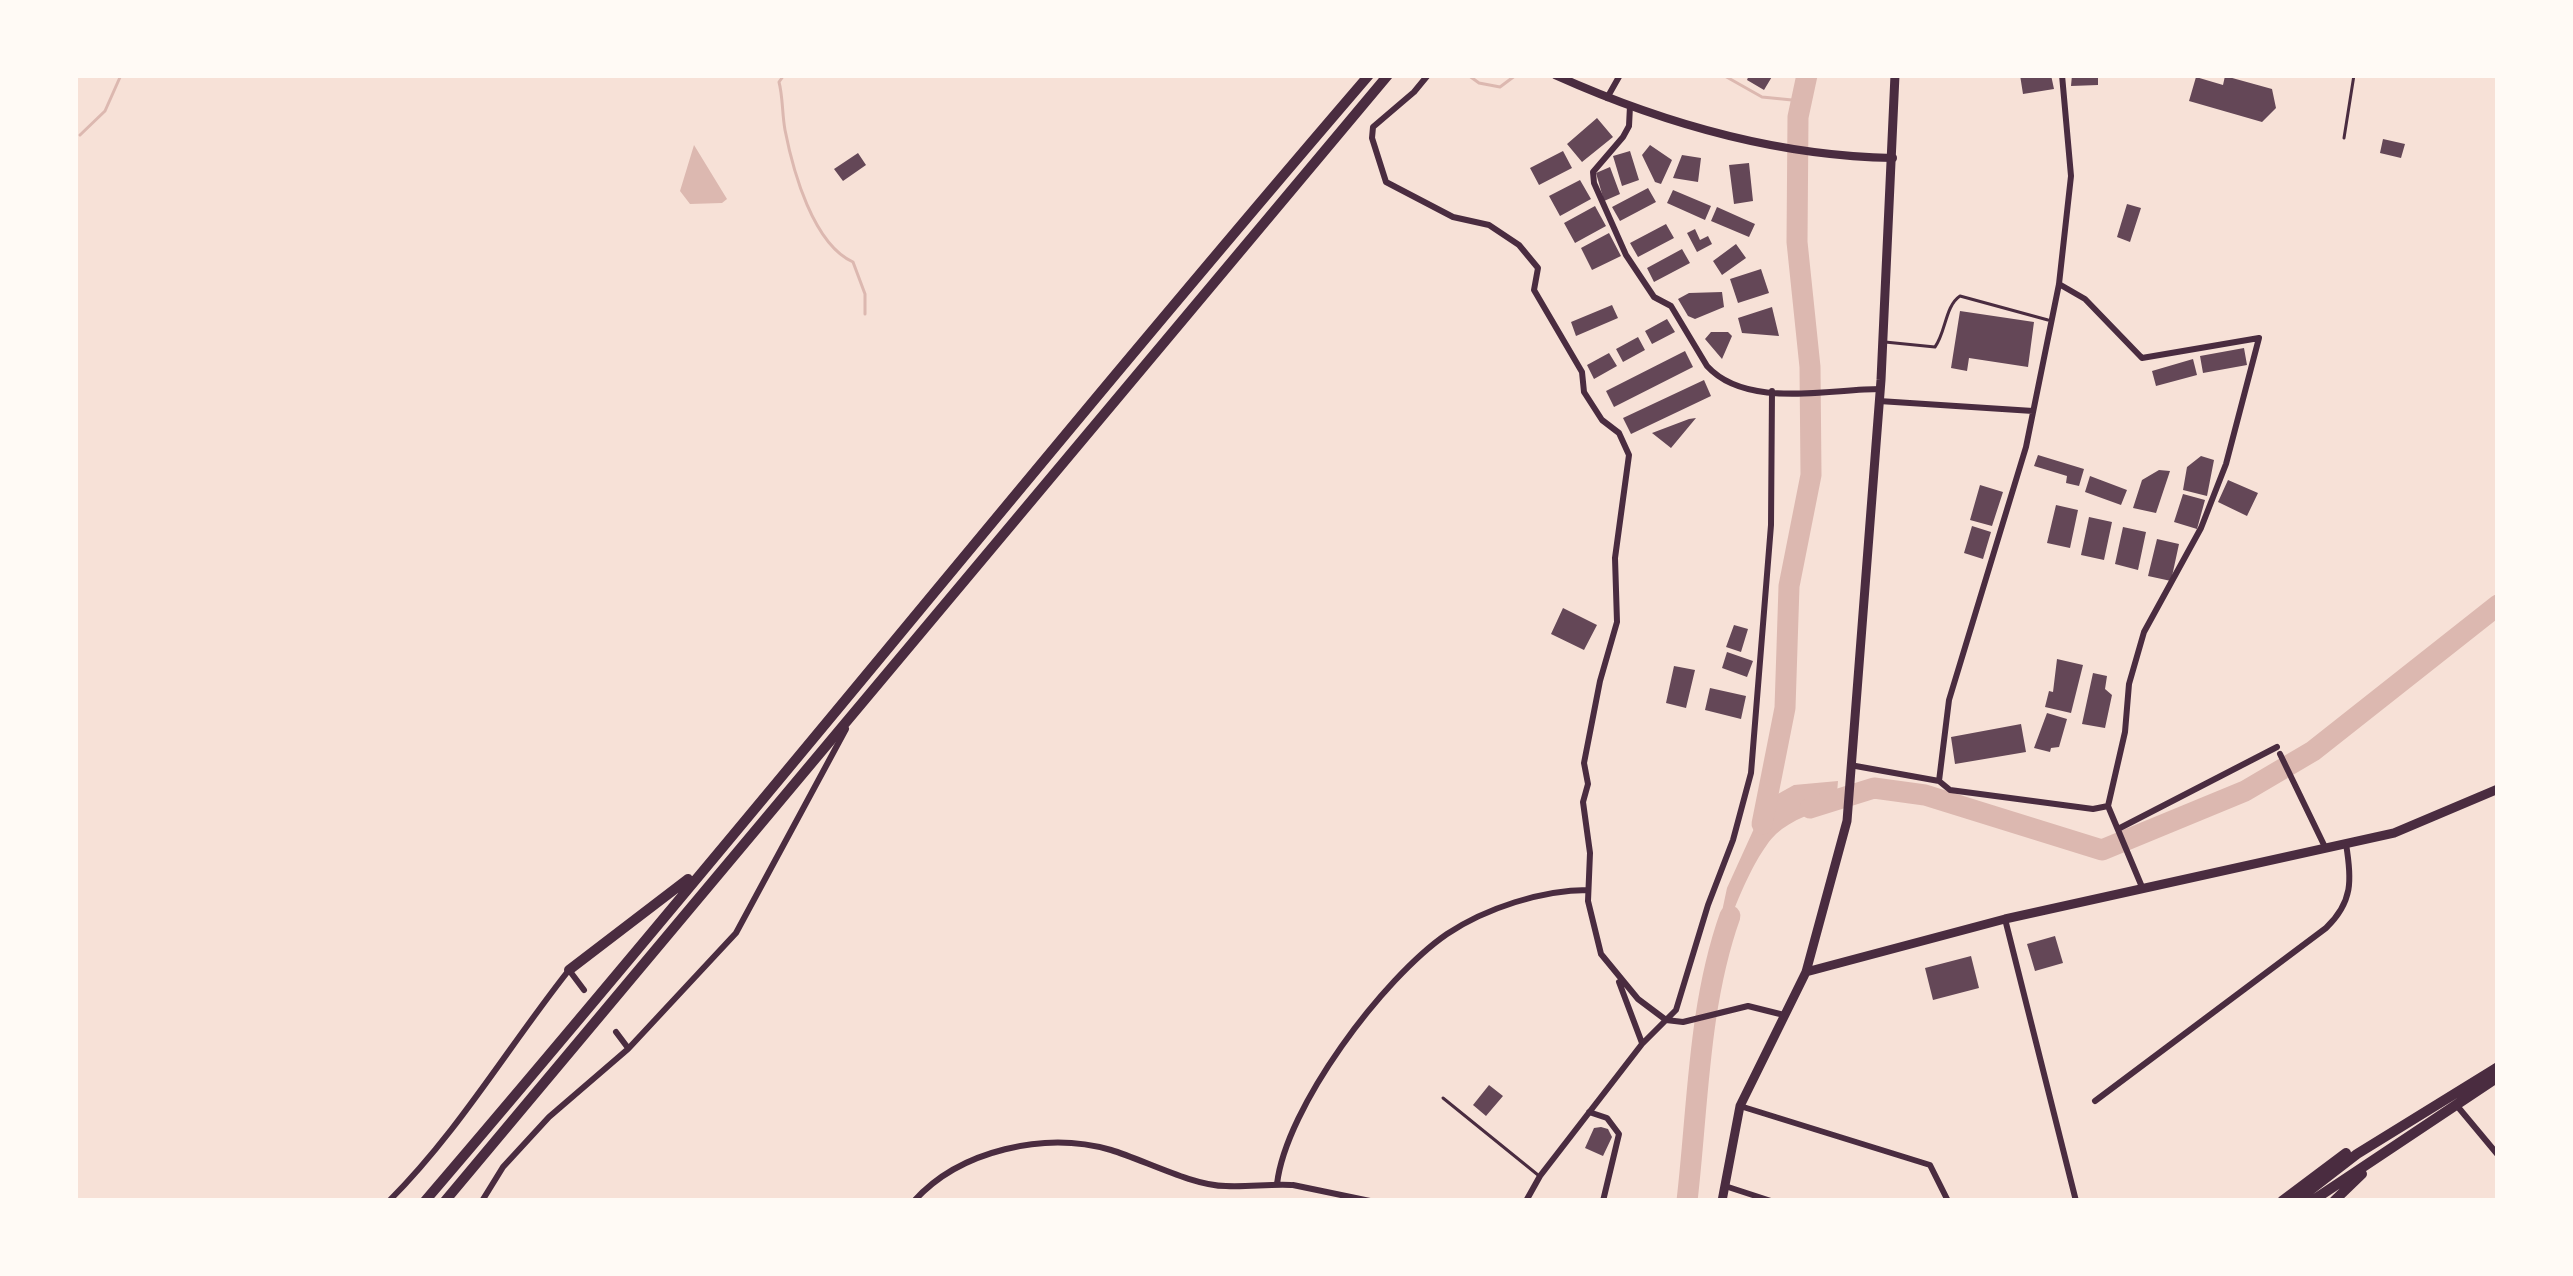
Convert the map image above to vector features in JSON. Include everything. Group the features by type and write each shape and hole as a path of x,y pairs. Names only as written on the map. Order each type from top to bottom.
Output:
{"highway":[{"path":"425,1201 1076,418 1369,75"},
{"path":"445,1201 1388,75"},
{"path":"569,970 677,890 721,848"},
{"path":"2296,1201 2498,1067"},
{"path":"2312,1201 2400,1132 2498,1077"},
{"path":"2282,1201 2371,1137 2400,1132"},
{"path":"2334,1201 2400,1132"}],"main road":[{"path":"1722,1201 1740,1106 1806,972 1846,821 1883,342 1895,75"},
{"path":"1806,972 2142,887 2394,832 2498,789"}],"street":[{"path":"1428,75 1373,127 1386,182 1453,217 1489,225 1531,257 1538,268 1534,290 1582,372 1584,392 1602,420 1619,433 1629,455 1615,558 1617,622 1600,681 1585,764 1588,890 1594,934 1618,979 1642,1044"},
{"path":"1556,75 1607,98 1720,136 1893,158"},
{"path":"1607,98 1620,75"},
{"path":"1939,781 1949,700 2033,412 2059,284 2071,176 2062,75"},
{"path":"1630,106 1629,126 1593,172 1600,200 1626,255 1654,297 1671,306 1713,374 1752,390 1863,388 1879,395 2033,412"},
{"path":"2059,284 2085,299 2142,358 2259,338 2226,464 2201,528 2144,632 2129,684 2125,732 2108,806 2142,887"},
{"path":"1526,1201 1642,1044 1676,1010 1733,840 1751,773 1771,525 1775,392"},
{"path":"482,1201 503,1167 549,1117 628,1049 736,933 862,700"},
{"path":"2120,831 2279,750 2325,847"},
{"path":"1850,765 1939,781 1950,790 2092,809 2108,806"},
{"path":"2095,1101 2344,911 2352,883 2346,844"},
{"path":"1276,1184 1282,1153 1316,1084 1404,972 1448,934 1493,911 1544,895 1588,890"},
{"path":"2005,920 2076,1201"},
{"path":"389,1201 463,1120 510,1045 569,970 584,990"},
{"path":"1618,979 1666,1020 1683,1022 1744,1006 1784,1015"},
{"path":"616,1032 628,1049"},
{"path":"2454,1103 2498,1155"},
{"path":"1740,1106 1930,1165 1948,1201"},
{"path":"1589,1112 1607,1118 1618,1134 1603,1201"},
{"path":"914,1201 932,1181 1005,1148 1052,1142 1105,1148 1225,1187 1290,1185 1370,1201"},
{"path":"1725,1186 1771,1201"}],"lane":[{"path":"1883,342 1935,347 1953,301 1960,296 2050,320"},
{"path":"1443,1098 1540,1177"}],"path":[{"path":"2344,138 2354,75"}],"shaded area":[{"path":"694,145 727,199 722,203 690,204 680,191"},
{"path":"1838,781 1836,805 1789,824 1766,845 1738,899 1716,971 1717,935 1727,888 1767,800 1794,785"}],"building":[{"path":"1749,75 1773,75 1764,90 1747,80"},
{"path":"2020,75 2051,75 2054,89 2023,94"},
{"path":"2072,75 2098,75 2098,85 2071,86"},
{"path":"2225,76 2272,89 2276,108 2262,122 2189,101 2196,77 2223,85"},
{"path":"1597,118 1613,137 1582,162 1567,144"},
{"path":"2383,139 2405,144 2401,158 2380,153"},
{"path":"1650,145 1672,160 1661,184 1655,182 1642,155"},
{"path":"1563,151 1572,168 1539,185 1530,168"},
{"path":"1630,151 1639,180 1622,186 1613,156"},
{"path":"858,153 866,165 843,181 834,169"},
{"path":"1682,155 1701,158 1698,182 1673,178"},
{"path":"1749,163 1753,201 1734,204 1729,165"},
{"path":"1610,167 1620,194 1604,201 1596,173"},
{"path":"1580,180 1591,199 1560,216 1549,196"},
{"path":"1648,188 1656,202 1620,221 1612,207"},
{"path":"1673,190 1711,206 1705,220 1667,203"},
{"path":"2127,204 2141,208 2130,242 2117,237"},
{"path":"1595,206 1606,226 1575,243 1564,223"},
{"path":"1717,207 1755,224 1749,237 1711,221"},
{"path":"1666,224 1674,238 1638,257 1630,243"},
{"path":"1695,229 1700,240 1708,236 1712,244 1697,252 1687,233"},
{"path":"1609,233 1621,256 1592,270 1581,248"},
{"path":"1736,244 1746,258 1722,275 1713,261"},
{"path":"1682,249 1690,263 1654,282 1647,268"},
{"path":"1761,269 1769,293 1738,303 1730,279"},
{"path":"1722,292 1724,307 1695,319 1678,299 1689,293"},
{"path":"1612,305 1618,318 1576,336 1571,322"},
{"path":"1772,307 1779,336 1742,333 1738,318"},
{"path":"1960,311 2034,322 2028,367 1969,358 1967,371 1951,368"},
{"path":"1667,319 1675,332 1652,344 1645,331"},
{"path":"1711,332 1732,336 1722,359 1705,339"},
{"path":"1638,337 1645,350 1623,362 1616,349"},
{"path":"2244,348 2247,365 2203,373 2200,356"},
{"path":"1685,351 1693,367 1614,407 1606,391"},
{"path":"1609,353 1617,366 1594,379 1587,365"},
{"path":"2193,359 2197,375 2156,386 2152,371"},
{"path":"1704,380 1711,396 1631,434 1623,418"},
{"path":"1696,418 1671,448 1652,433 1689,419"},
{"path":"2038,455 2084,469 2079,486 2066,483 2067,476 2034,466"},
{"path":"2201,456 2214,460 2207,496 2183,490 2187,467"},
{"path":"2159,470 2170,471 2156,513 2133,508 2142,480"},
{"path":"2090,476 2127,490 2121,505 2085,492"},
{"path":"2228,480 2258,493 2247,516 2218,502"},
{"path":"1980,485 2003,492 1992,526 1970,520"},
{"path":"2183,494 2205,500 2197,529 2174,522"},
{"path":"2056,505 2078,510 2070,548 2047,543"},
{"path":"2089,517 2112,522 2104,560 2081,555"},
{"path":"1972,526 1991,532 1983,559 1964,553"},
{"path":"2123,527 2146,532 2138,570 2115,564"},
{"path":"2157,539 2179,544 2171,581 2148,576"},
{"path":"1563,608 1597,625 1584,650 1551,634"},
{"path":"1734,625 1748,629 1741,652 1726,647"},
{"path":"1727,652 1753,661 1747,677 1722,668"},
{"path":"2057,659 2083,665 2071,713 2045,707 2049,691 2053,692"},
{"path":"1674,666 1695,670 1686,708 1666,703"},
{"path":"2093,673 2107,676 2105,689 2112,695 2105,728 2082,724"},
{"path":"1710,688 1746,696 1741,719 1705,710"},
{"path":"2047,713 2067,719 2059,747 2050,752 2034,748"},
{"path":"2021,724 2026,752 1955,764 1951,737"},
{"path":"2055,936 2063,963 2035,971 2027,944"},
{"path":"1971,956 1979,988 1933,1000 1925,968"},
{"path":"1489,1085 1503,1096 1486,1116 1473,1105"},
{"path":"1601,1127 1612,1137 1603,1156 1585,1148 1594,1128"}],"waterway":[{"path":"80,135 105,111 121,75"},
{"path":"784,75 779,82 784,124 799,185 827,240 853,262 865,294 865,314"},
{"path":"1468,75 1479,83 1500,87 1516,75"},
{"path":"1723,75 1762,97 1802,101"},
{"path":"1762,824 1785,708 1789,586 1811,475 1810,367 1797,242 1798,117 1807,75"},
{"path":"1810,808 1874,788 1925,795 2102,850 2245,791 2313,751 2498,605"},
{"path":"1687,1201 1705,1021 1730,916"}]}
